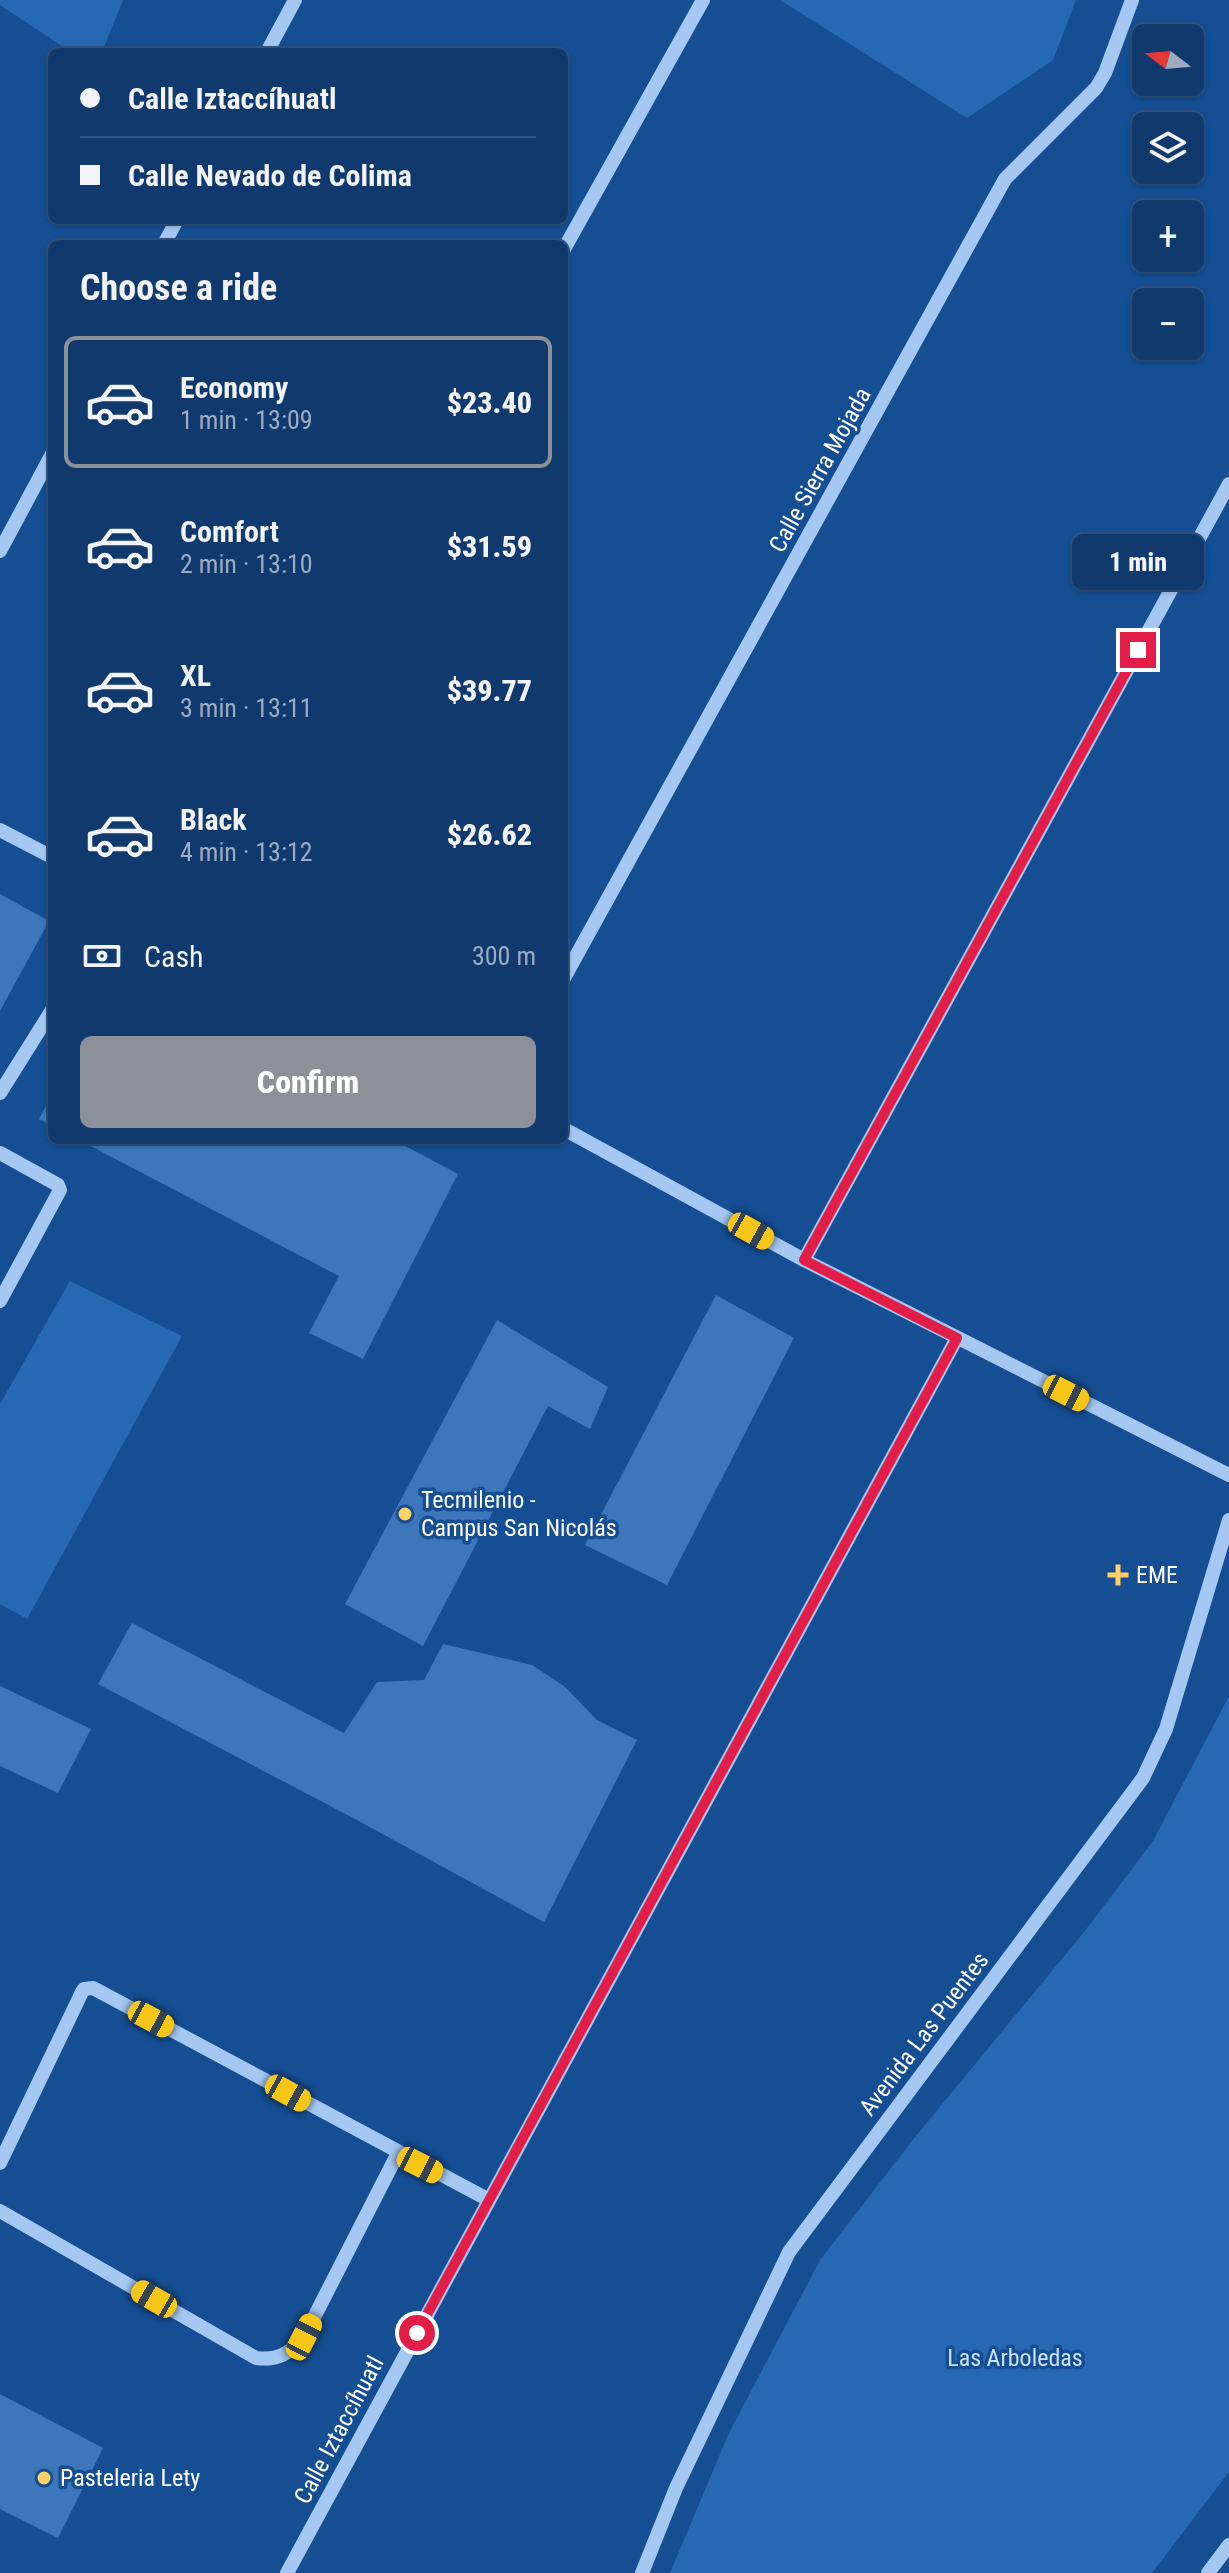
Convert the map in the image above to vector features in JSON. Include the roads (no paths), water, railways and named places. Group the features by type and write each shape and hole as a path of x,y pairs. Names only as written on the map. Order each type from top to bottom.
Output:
{"street":[{"path":"269,48 295,0"},
{"path":"568,242 703,0"},
{"name":"Calle Sierra Mojada","path":"568,971 1005,179 1089,99 1111,59 1132,0"},
{"path":"0,551 48,461"},
{"path":"804,1260 1229,484"},
{"path":"0,830 48,855"},
{"path":"0,1093 48,1016"},
{"path":"568,1131 804,1260 1229,1475"},
{"path":"0,1153 58,1185 60,1190 0,1301"},
{"name":"Calle Iztaccíhuatl","path":"287,2573 957,1338"},
{"name":"Avenida Las Puentes","path":"642,2573 676,2488 789,2252 1143,1778 1166,1729 1229,1520"},
{"path":"0,2163 82,1992 88,1988 96,1989 489,2200"},
{"path":"0,2211 256,2358 280,2357 291,2351 304,2337 398,2153"},
{"path":"1208,2573 1229,2545"}],"place":[{"name":"Tecmilenio - Campus San Nicolás","path":"405,1514"},
{"name":"EME","path":"1118,1575"},
{"name":"Pasteleria Lety","path":"44,2478"}],"park label":[{"name":"Las Arboledas","path":"1015,2358"}]}
